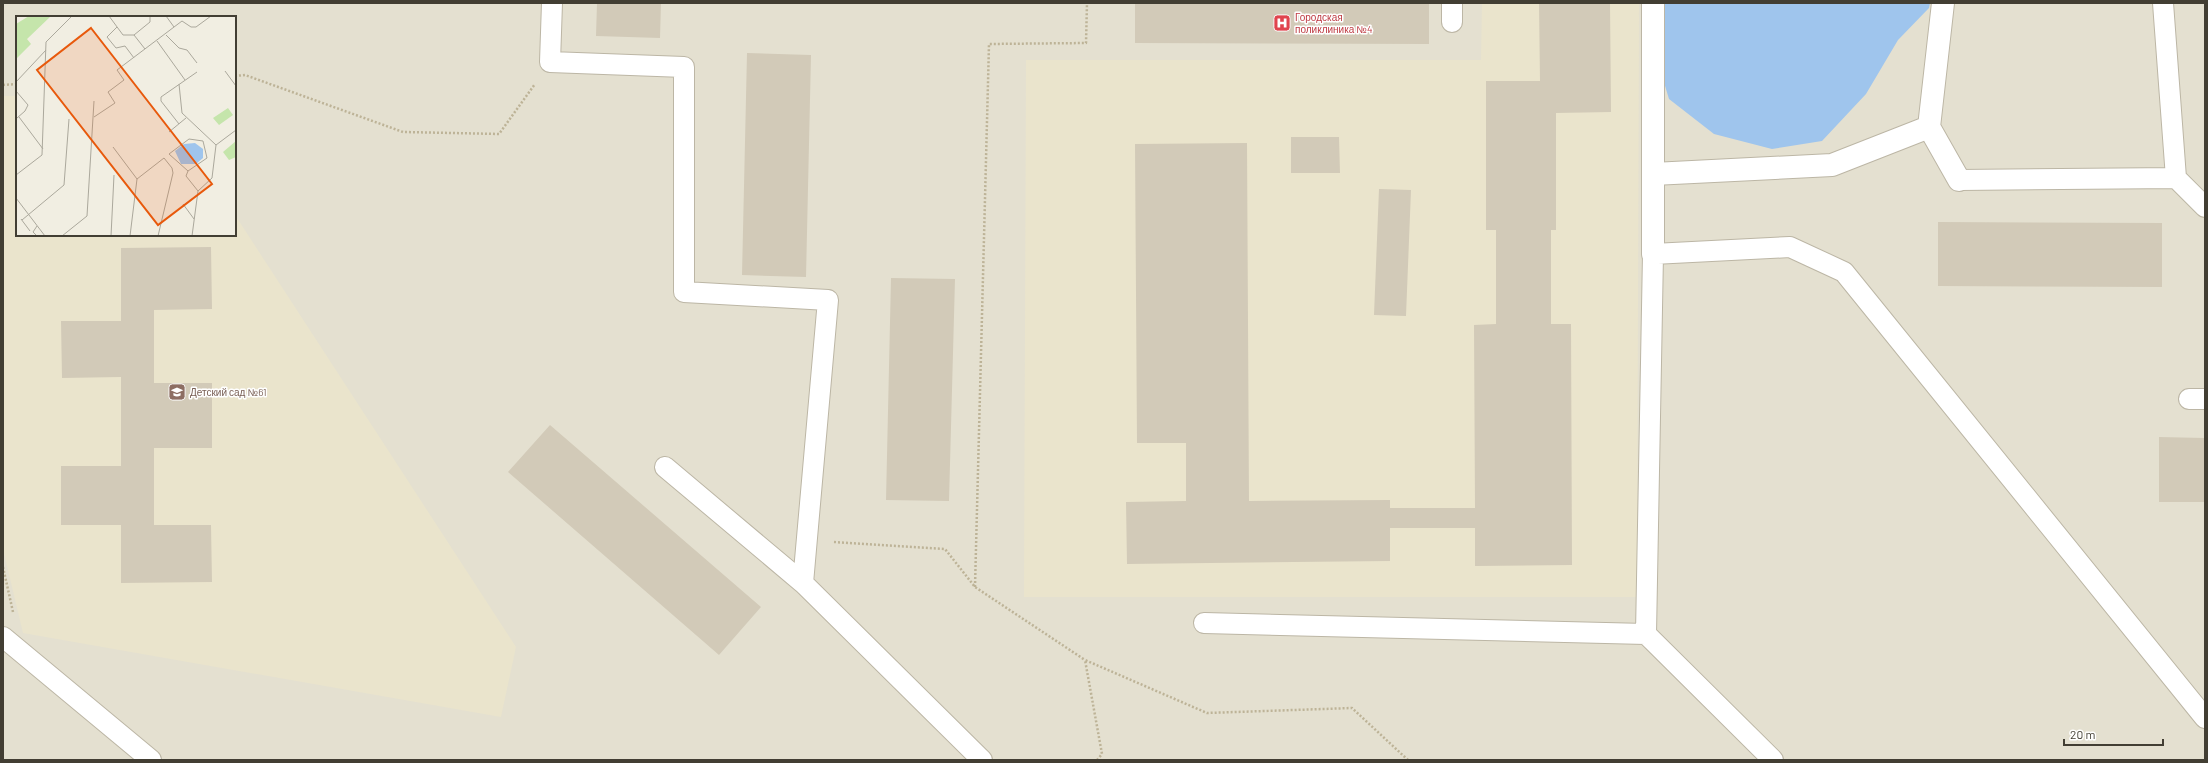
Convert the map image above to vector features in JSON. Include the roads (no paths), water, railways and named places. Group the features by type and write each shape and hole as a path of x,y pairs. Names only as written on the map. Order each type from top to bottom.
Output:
{"street":[{"path":"1653,3 1653,254"},
{"path":"1943,3 1929,127 1959,180"},
{"path":"1653,174 1832,165 1929,127"}],"lane":[{"path":"552,3 550,62 684,67 684,292 828,300 803,583"},
{"path":"2163,3 2176,178 2205,207"},
{"path":"1959,180 2176,178"},
{"path":"1646,634 1653,254 1790,247 1844,272 2205,718"},
{"path":"664,467 803,583 982,760"},
{"path":"1204,623 1646,634 1773,760"},
{"path":"3,636 151,760"}],"water":[{"path":"1660,3 1930,3 1929,8 1898,40 1866,94 1822,141 1772,149 1714,134 1669,99 1653,46"}],"place":[{"name":"Городская поликлиника №4","path":"1282,23"},
{"name":"Детский сад №61","path":"177,392"}]}
